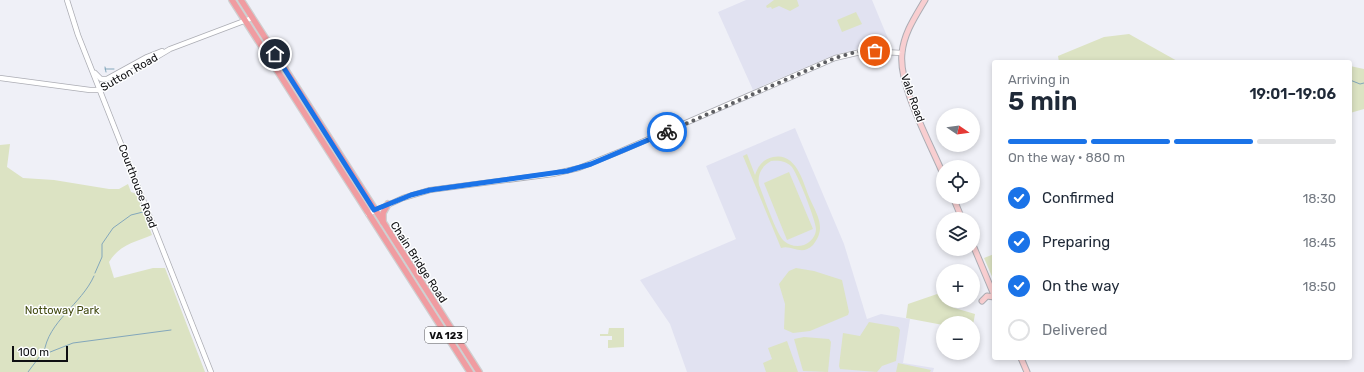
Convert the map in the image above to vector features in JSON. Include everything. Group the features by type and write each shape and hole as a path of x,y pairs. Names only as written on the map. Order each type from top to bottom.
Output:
{"main road":[{"name":"Chain Bridge Road","path":"232,0 470,372"},
{"name":"Chain Bridge Road","path":"241,0 478,372"},
{"name":"Vale Road","path":"925,0 908,31 902,53 902,68 908,89 937,160"},
{"path":"383,224 383,213 388,204"},
{"path":"978,256 992,291"},
{"path":"982,301 987,296 992,296"},
{"path":"1022,360 1027,372"}],"street":[{"name":"Courthouse Road","path":"67,0 92,68 211,372"},
{"name":"Sutton Road","path":"0,78 90,90 101,90 170,49 252,18"},
{"path":"92,68 99,78 105,80 147,57 170,49"},
{"path":"368,214 388,204 430,190 553,174 579,168 835,58 865,51 902,53"}],"shaded area":[{"path":"746,0 872,0 889,41 886,48 861,48 834,55 753,90 718,12"},
{"path":"795,128 844,244 867,319 881,314 910,319 903,363 934,368 933,372 687,372 670,324 640,280 736,239 706,166"}],"green space":[{"path":"774,0 797,0 799,6 790,11 779,6 772,9 771,7 767,8 766,6"},
{"path":"856,12 862,24 842,32 837,20"},
{"path":"1129,34 1175,60 1059,60 1058,56 1104,37"},
{"path":"1352,66 1364,69 1364,109 1352,112"},
{"name":"Nottoway Park","path":"10,144 7,167 23,178 54,180 109,189 119,189 128,184 131,192 137,194 152,235 128,245 113,256 109,262 114,278 153,268 165,268 205,372 0,372 0,145"},
{"path":"747,154 755,175 761,163 766,159 773,157 788,159 798,170 820,224 818,237 813,245 804,250 785,247 781,248 743,156","holes":["771,161 780,161 789,164 794,170 802,186 816,229 813,238 804,245 796,246 784,241 774,223 759,185 761,171"]},
{"path":"789,172 813,229 787,240 764,183"},
{"path":"992,255 992,276 984,258"},
{"path":"796,268 814,271 842,280 849,312 848,315 810,331 793,333 784,329 785,304 779,284 789,271"},
{"path":"936,294 936,308 954,308 975,314 975,316 936,316 936,324 906,318 908,304"},
{"path":"869,322 898,327 900,330 896,361 882,366 877,372 840,369 839,366 843,333 860,336"},
{"path":"609,328 624,328 624,347 608,348 608,340 612,340 612,336 600,336 600,334 608,334"},
{"path":"804,337 829,339 831,342 828,372 803,371 794,339"},
{"path":"787,341 798,372 766,372 763,363 772,359 768,348"},
{"path":"898,363 931,370 930,372 896,372"}],"waterway":[{"path":"105,67 106,72"},
{"path":"105,69 114,69"},
{"path":"1352,81 1360,84 1364,83"},
{"path":"95,273 102,257 102,244 113,228 131,215 143,212"},
{"path":"44,353 47,342 58,322 81,296 94,276"},
{"path":"28,372 40,356 73,343 171,330"}],"way so far":[{"path":"667,132 835,58 856,52 875,51"}],"route":[{"path":"275,54 374,210 420,192 553,174 579,168 667,132"}]}
